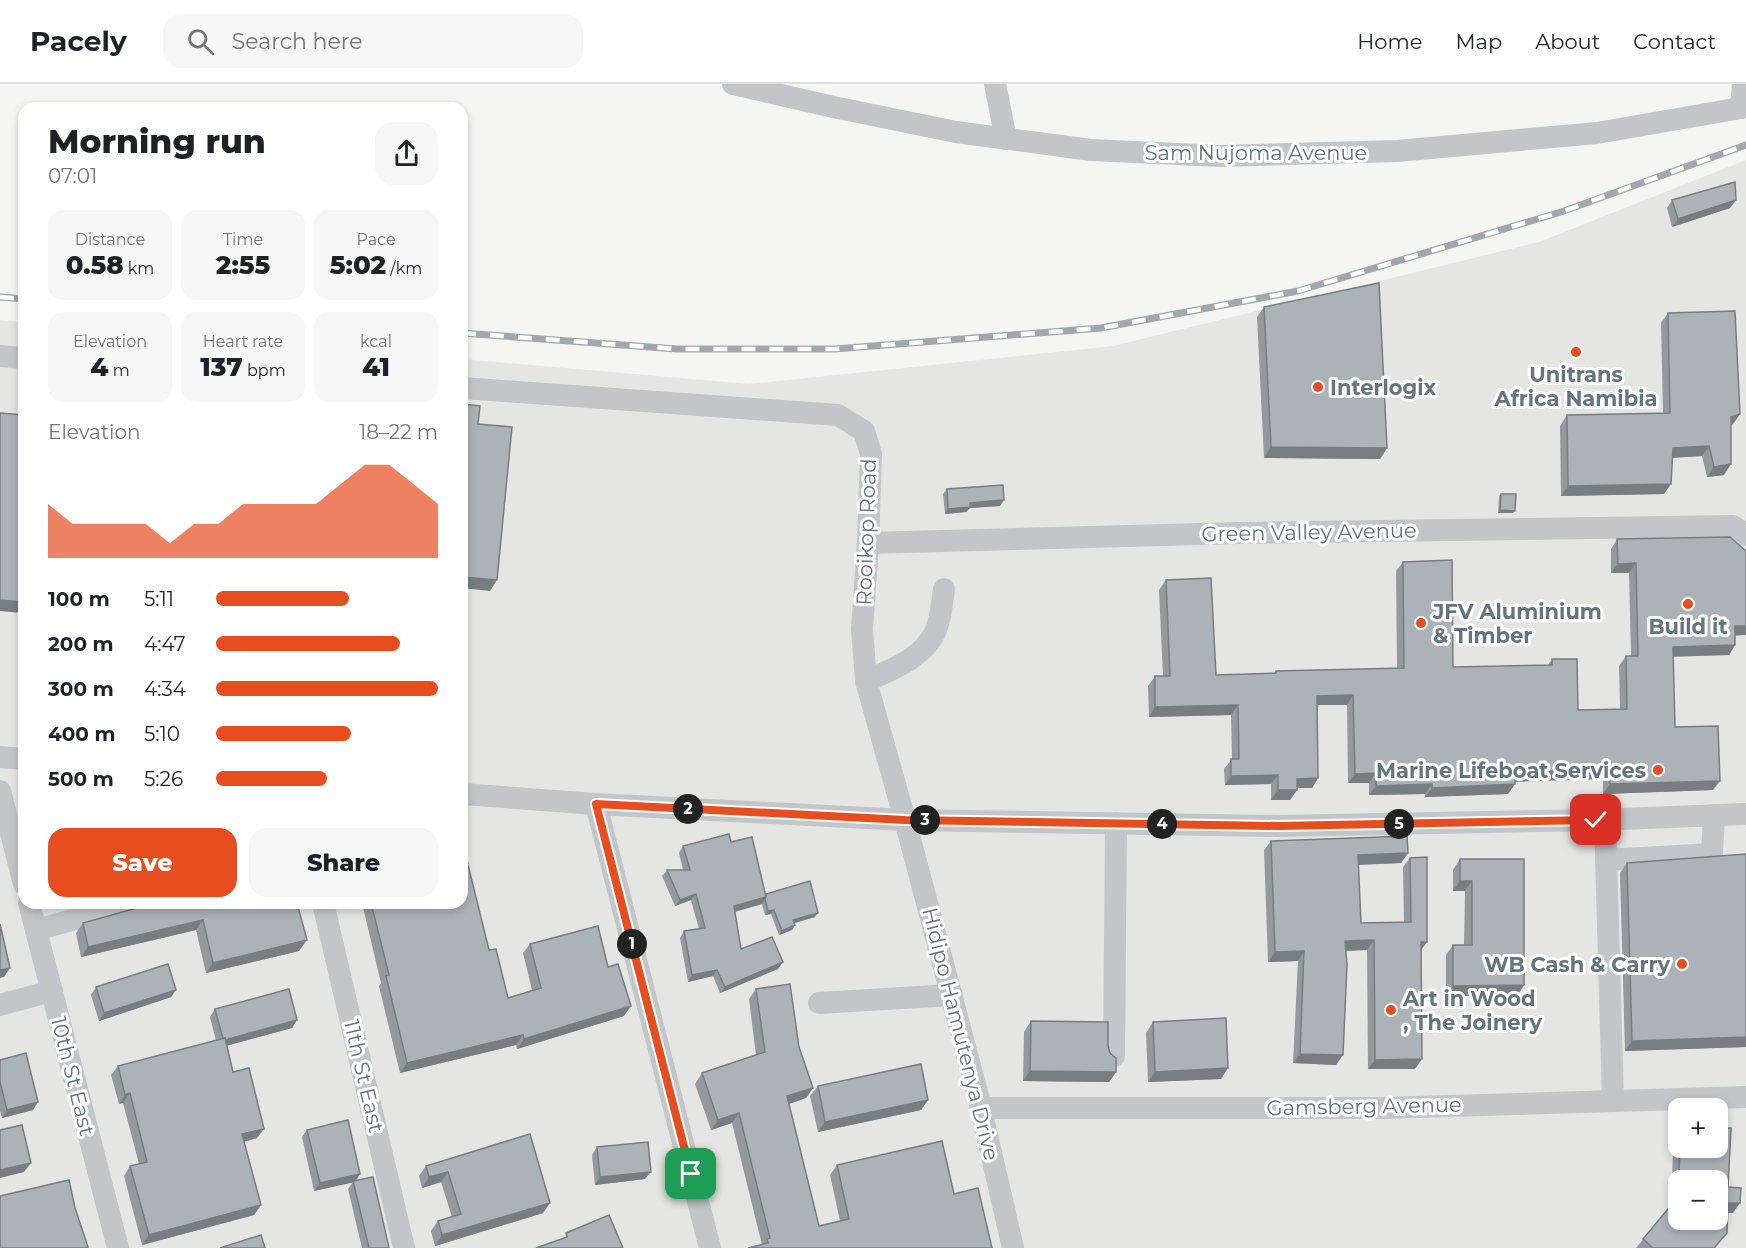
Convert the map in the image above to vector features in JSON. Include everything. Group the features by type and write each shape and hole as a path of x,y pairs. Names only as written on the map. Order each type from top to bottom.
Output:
{"street":[{"name":"Sam Nujoma Avenue","path":"733,84 956,132 1091,150 1220,156 1397,151 1596,133 1744,108"},
{"path":"995,84 1006,139"},
{"path":"1743,84 1744,108"},
{"path":"0,356 18,358"},
{"name":"Rooikop Road","path":"468,388 838,415 864,431 872,454 862,629 866,681 905,820"},
{"name":"Green Valley Avenue","path":"868,543 1238,533 1733,526 1746,535"},
{"path":"866,681 900,666 923,649 936,631 944,589"},
{"path":"0,757 18,758"},
{"path":"0,791 18,861"},
{"path":"468,794 596,804 905,820 1278,826 1605,820 1746,813"},
{"path":"596,804 710,1248"},
{"path":"1606,860 1712,854 1714,815"},
{"name":"Hidipo Hamutenya Drive","path":"905,820 981,1108 1013,1248"},
{"path":"1605,820 1613,1101"},
{"path":"1114,1056 1116,823"},
{"name":"10th St East","path":"31,909 118,1248"},
{"path":"36,930 111,909"},
{"name":"11th St East","path":"324,909 404,1248"},
{"path":"0,1005 52,991"},
{"path":"819,1003 952,995"},
{"name":"Gamsberg Avenue","path":"981,1108 1382,1108 1746,1097"}],"shaded area":[{"path":"1746,160 1746,1248 0,1248 0,320 18,322 18,909 468,909 468,360 749,384 1113,346 1539,242"}],"building":[{"path":"1735,182 1736,200 1678,219 1672,200"},
{"name":"Interlogix","path":"1379,283 1387,448 1271,447 1264,307"},
{"path":"1735,311 1740,414 1731,417 1731,464 1714,467 1709,446 1673,448 1671,484 1568,486 1567,415 1670,413 1668,313"},
{"path":"468,405 480,406 478,424 512,427 497,580 468,578"},
{"path":"0,413 18,414 18,602 0,600"},
{"path":"1003,485 1004,500 970,503 970,507 948,509 947,489"},
{"path":"1501,494 1516,494 1515,511 1500,510"},
{"path":"1730,537 1746,551 1746,626 1735,626 1735,645 1673,647 1675,727 1718,726 1720,781 1610,784 1609,770 1515,772 1515,784 1432,788 1432,784 1376,786 1376,773 1355,774 1353,695 1317,696 1318,778 1297,779 1297,790 1278,790 1278,775 1231,776 1231,759 1239,759 1238,705 1155,707 1155,676 1170,676 1166,580 1211,578 1216,675 1404,668 1403,562 1452,560 1453,667 1552,665 1552,659 1577,659 1578,710 1627,709 1626,656 1638,656 1636,563 1618,564 1617,539"},
{"path":"729,834 731,842 752,837 766,897 734,906 741,949 772,937 783,962 725,987 717,970 692,975 684,931 705,928 696,894 680,900 667,870 690,870 683,846"},
{"path":"1407,836 1408,853 1358,855 1361,923 1411,922 1410,858 1427,857 1427,942 1421,942 1422,1059 1375,1060 1374,940 1345,941 1347,964 1343,1055 1300,1054 1304,951 1275,952 1271,841"},
{"name":"WB Cash & Carry","path":"1746,854 1746,1037 1632,1041 1627,863"},
{"path":"1460,859 1524,859 1524,985 1453,986 1453,945 1472,945 1472,881 1460,881"},
{"path":"468,865 489,950 496,949 508,998 541,988 530,944 598,926 608,967 618,964 631,1006 524,1039 523,1035 407,1063 386,976 389,975 372,909 468,909"},
{"path":"810,881 818,913 793,920 795,925 782,931 774,910 768,911 766,894"},
{"path":"133,909 299,909 307,940 213,963 203,920 88,947 83,923"},
{"path":"0,924 10,968 0,970"},
{"path":"168,964 176,990 104,1013 96,987"},
{"path":"790,984 799,1047 813,1088 787,1096 819,1226 849,1219 837,1165 942,1141 954,1194 978,1188 992,1248 748,1248 768,1243 767,1239 770,1238 739,1113 718,1120 702,1073 765,1052 756,989"},
{"path":"289,989 297,1020 223,1039 215,1009"},
{"path":"1226,1018 1228,1068 1155,1072 1153,1022"},
{"path":"1031,1021 1108,1022 1108,1046 1110,1053 1116,1058 1116,1072 1030,1071"},
{"path":"225,1038 233,1072 249,1068 264,1129 242,1134 261,1205 149,1235 130,1166 147,1162 130,1093 125,1095 118,1066"},
{"path":"26,1053 38,1102 7,1110 0,1082 0,1060"},
{"path":"921,1064 928,1100 825,1122 818,1086"},
{"path":"348,1120 360,1174 320,1183 307,1130"},
{"path":"22,1125 31,1163 0,1170 0,1130"},
{"path":"1728,1128 1731,1128 1728,1187 1728,1170 1679,1170 1680,1158 1728,1158"},
{"path":"530,1134 550,1203 442,1235 438,1221 461,1214 448,1172 429,1177 426,1166"},
{"path":"648,1142 651,1172 600,1177 597,1147"},
{"path":"373,1177 389,1248 369,1248 353,1181"},
{"path":"69,1180 75,1208 88,1247 0,1248 0,1196"},
{"path":"1728,1187 1741,1188 1740,1203 1728,1203"},
{"path":"1668,1209 1668,1230 1727,1230 1714,1248 1653,1248 1643,1239"},
{"path":"609,1215 623,1248 536,1248 567,1237 566,1233"},
{"path":"261,1235 265,1248 220,1248"}],"railway":[{"path":"468,333 677,349 835,349 1101,328 1298,291 1564,211 1746,145"},
{"path":"0,297 18,298"}],"place":[{"name":"Unitrans Africa Namibia","path":"1576,352"},
{"name":"Interlogix","path":"1318,387"},
{"name":"Build it","path":"1688,604"},
{"name":"JFV Aluminium & Timber","path":"1421,623"},
{"name":"Marine Lifeboat Services","path":"1658,770"},
{"name":"WB Cash & Carry","path":"1682,964"},
{"name":"Art in Wood , The Joinery","path":"1391,1010"}],"route":[{"path":"691,1174 596,804 905,820 1278,826 1596,820"}]}
